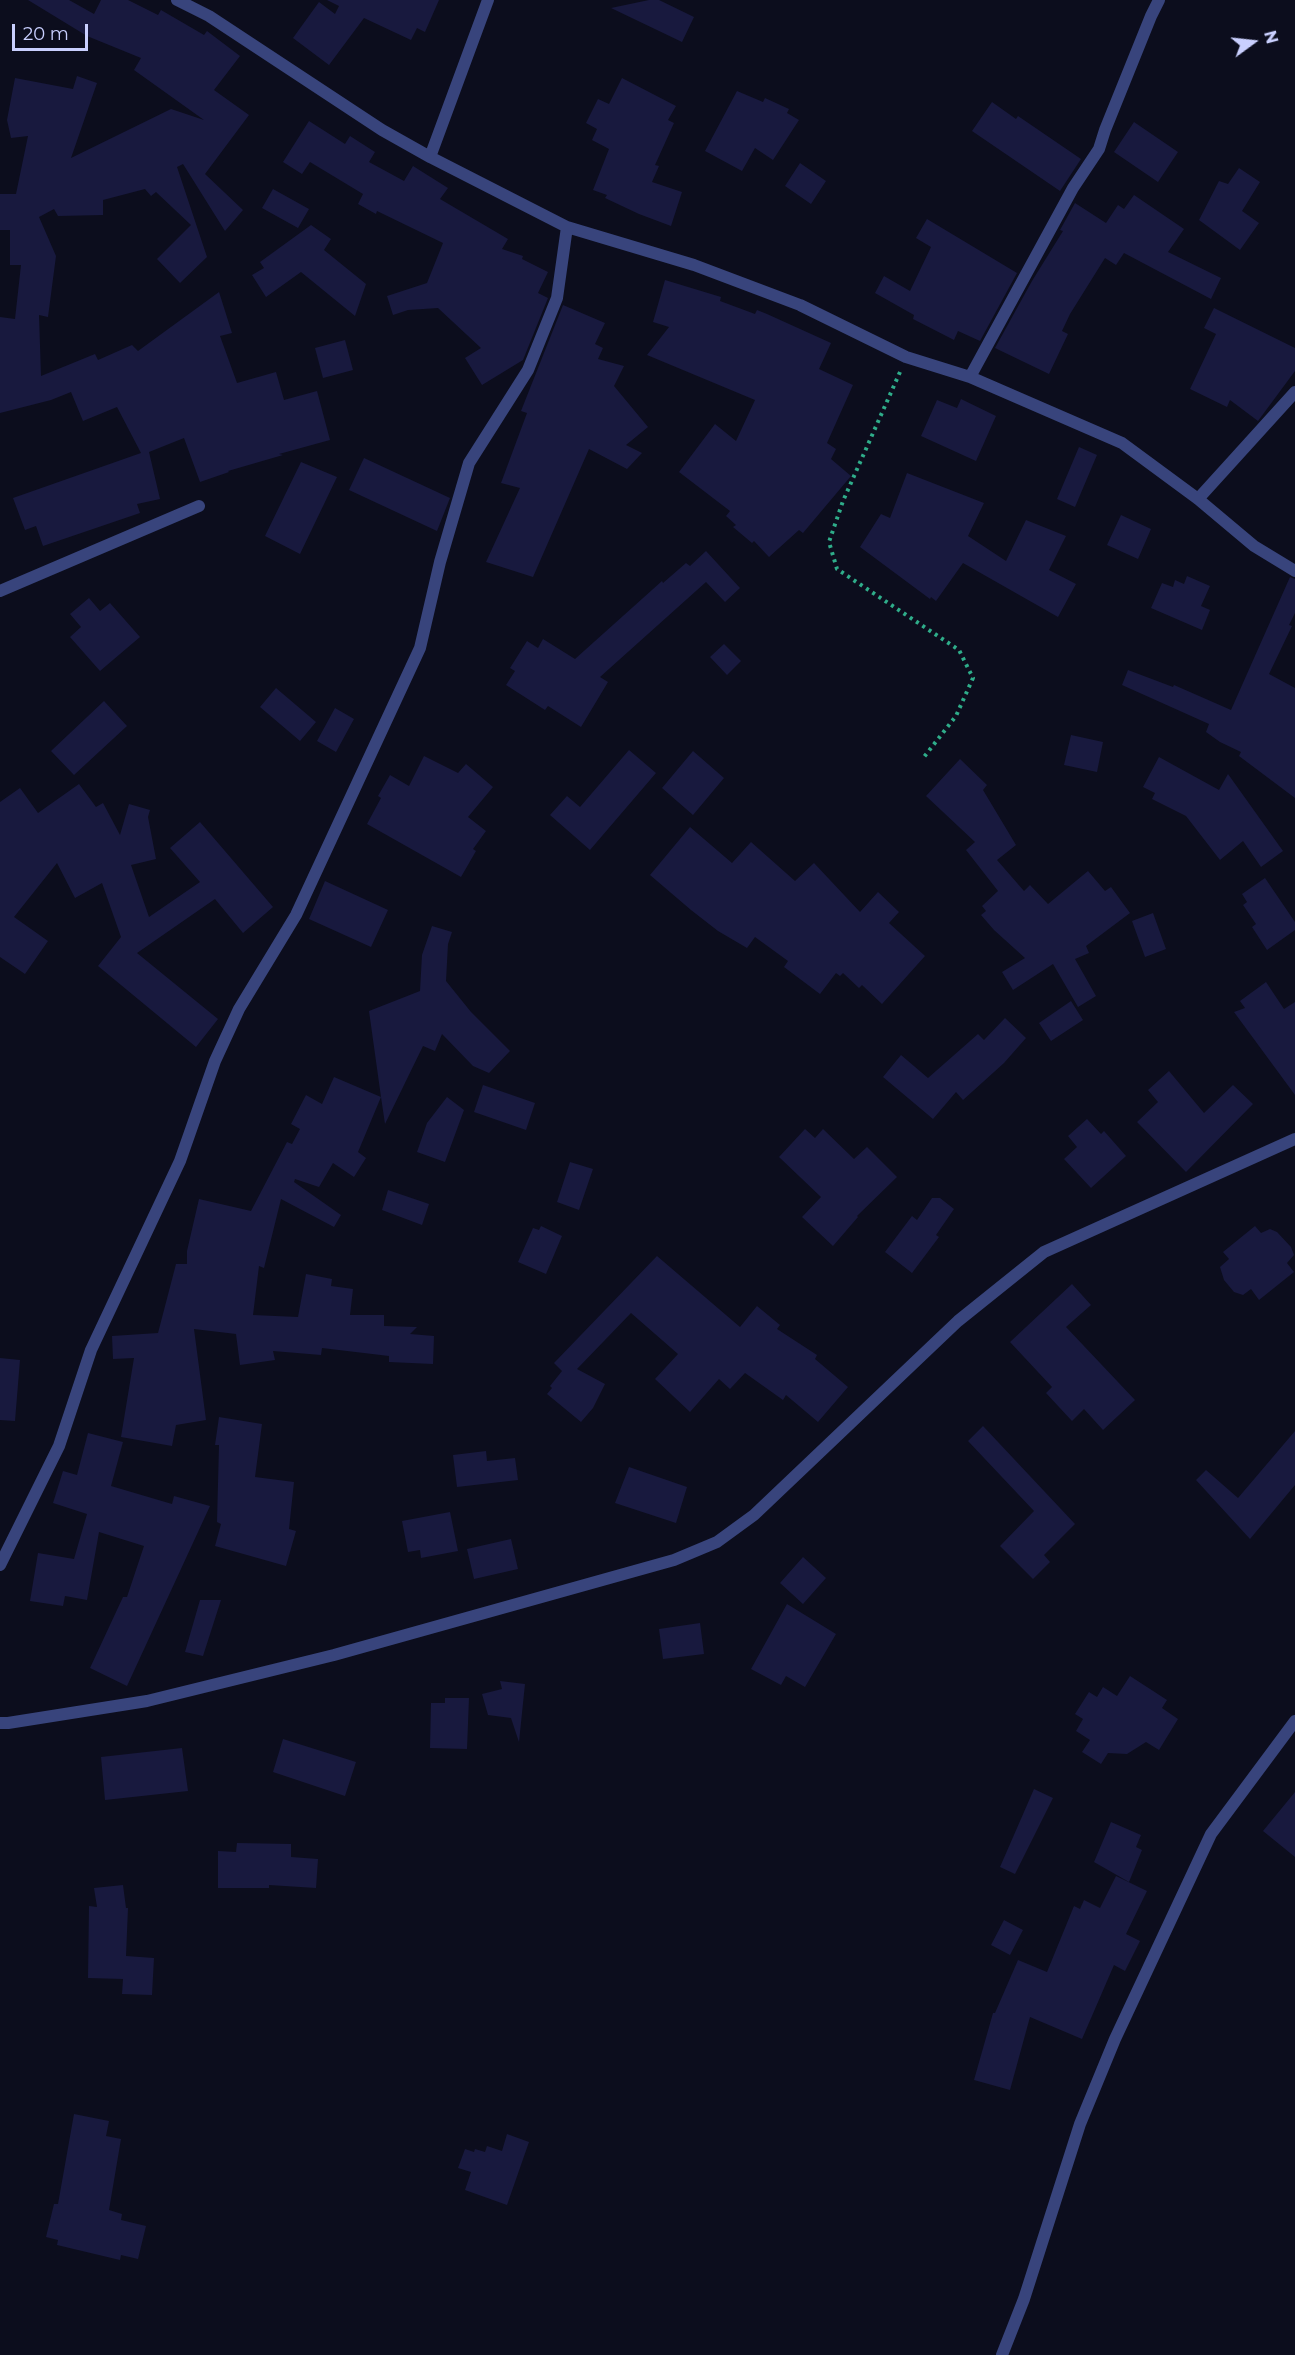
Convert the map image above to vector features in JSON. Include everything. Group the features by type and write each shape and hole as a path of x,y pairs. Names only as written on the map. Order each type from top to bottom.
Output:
{"street":[{"path":"177,0 209,16 382,130 567,227 694,265 789,301 906,357 970,377 1122,442 1198,499 1254,546 1295,571"},
{"path":"430,157 488,0"},
{"path":"970,377 1073,188 1099,149 1151,15 1160,0"},
{"path":"0,1565 59,1446 91,1350 180,1161 215,1061 239,1009 296,915 420,648 440,562 470,463 528,370 557,298 567,227"},
{"path":"1198,499 1295,392"},
{"path":"0,591 200,506"},
{"path":"0,1723 147,1701 334,1655 674,1560 717,1542 753,1515 958,1321 1044,1252 1295,1139"},
{"path":"1002,2355 1024,2299 1080,2124 1115,2039 1211,1834 1295,1722"}],"path":[{"path":"906,357 843,501 829,542 837,569 959,651 973,678 956,716 924,757"}],"building":[{"path":"28,0 69,0 94,14 101,0 128,0 158,15 161,10 204,35 207,31 240,56 214,90 249,115 205,174 243,210 225,231 183,164 177,167 207,257 180,283 157,259 191,225 156,192 151,196 145,189 103,200 103,215 58,216 54,209 39,217 56,256 48,317 39,315 41,376 95,354 98,360 132,345 138,351 219,292 232,333 220,336 237,383 276,372 284,400 317,391 330,440 279,454 283,455 200,482 184,438 149,452 160,499 137,504 140,513 43,546 36,526 25,530 13,498 141,453 117,407 83,421 71,392 51,400 0,413 0,317 15,319 21,265 10,265 10,230 0,230 0,194 16,194 28,136 11,138 7,120 15,78 73,89 77,76 97,83 71,158 171,109 204,120 134,70 141,58 87,36"},
{"path":"327,0 439,0 425,32 417,28 411,40 364,18 329,65 293,38 319,2 335,14 339,6"},
{"path":"659,0 694,17 682,42 611,8"},
{"path":"622,78 676,106 668,120 674,123 655,165 659,166 652,182 682,192 671,226 639,214 605,198 607,195 593,190 609,149 592,140 597,129 586,123 598,99 609,104"},
{"path":"737,91 763,102 765,98 789,109 787,113 799,120 773,160 755,148 742,171 705,151"},
{"path":"992,102 1016,119 1018,116 1081,159 1060,191 972,131"},
{"path":"309,121 345,144 350,136 375,152 369,162 404,181 413,166 448,188 440,199 508,239 502,249 523,256 522,259 548,272 538,293 548,298 523,360 482,385 465,358 481,348 438,308 408,310 393,315 387,296 427,283 443,243 358,204 363,194 310,162 302,174 283,162"},
{"path":"1134,122 1178,152 1158,182 1114,152"},
{"path":"800,163 826,181 811,204 785,186"},
{"path":"1239,168 1260,182 1242,211 1259,223 1240,250 1199,220 1219,181 1228,184"},
{"path":"273,189 309,209 298,228 262,208"},
{"path":"1134,195 1184,229 1168,252 1221,278 1211,299 1124,253 1116,265 1105,258 1070,314 1062,331 1068,334 1049,374 995,348 1063,231 1060,230 1075,203 1106,223 1118,205 1124,209"},
{"path":"927,219 1017,273 980,341 958,331 954,340 913,319 914,315 875,293 884,276 910,291 931,247 916,238"},
{"path":"311,225 331,239 324,250 366,284 355,316 301,272 266,297 252,275 264,268 260,262"},
{"path":"665,280 721,297 720,301 755,314 757,310 831,343 819,369 853,385 827,443 836,449 831,459 851,476 803,533 799,530 769,557 754,541 752,543 733,527 736,525 726,516 730,511 679,472 715,424 736,441 755,400 647,355 669,327 653,322"},
{"path":"563,305 605,323 595,344 603,348 598,359 624,366 614,386 648,427 626,445 642,453 627,469 589,449 533,577 486,562 520,488 501,483 527,413 521,411"},
{"path":"1214,308 1295,348 1295,371 1258,421 1230,400 1227,407 1190,389 1216,334 1204,328"},
{"path":"345,340 353,370 323,378 315,348"},
{"path":"961,399 996,416 976,461 921,436 937,400 957,408"},
{"path":"1079,447 1097,455 1075,507 1057,499"},
{"path":"364,458 450,498 437,531 349,490"},
{"path":"301,462 337,477 300,554 265,536"},
{"path":"907,473 984,503 968,536 1006,561 1026,520 1066,536 1049,570 1076,584 1058,617 963,563 936,601 931,597 930,599 860,547 881,514 890,518"},
{"path":"1121,515 1151,529 1138,559 1107,545"},
{"path":"706,551 740,588 725,602 706,582 600,677 608,682 581,727 548,706 545,710 506,685 515,671 510,668 527,641 538,648 543,639 575,659 662,581 663,583 686,563 690,566"},
{"path":"1187,576 1210,586 1201,606 1210,610 1202,630 1151,608 1162,583 1173,587 1175,580 1184,584"},
{"path":"1290,577 1295,579 1295,613 1289,625 1292,626 1269,674 1295,688 1295,798 1239,756 1241,752 1206,732 1209,724 1122,685 1128,670 1173,687 1174,685 1231,710"},
{"path":"89,598 100,611 110,603 140,637 100,671 70,637 81,627 70,614"},
{"path":"724,644 741,661 727,675 710,657"},
{"path":"276,688 316,722 300,741 260,707"},
{"path":"104,701 127,726 74,775 51,751"},
{"path":"335,708 354,719 336,752 317,741"},
{"path":"1071,735 1103,742 1097,772 1064,765"},
{"path":"629,750 656,773 590,850 550,815 567,796 580,807"},
{"path":"693,751 724,778 693,815 662,788"},
{"path":"424,756 458,773 466,764 493,787 468,817 486,831 473,849 476,851 461,877 367,824 381,798 378,796 390,775 409,786"},
{"path":"1159,757 1219,790 1228,774 1283,851 1261,867 1243,841 1220,860 1186,816 1152,799 1155,793 1143,787"},
{"path":"960,759 987,785 983,790 1016,845 997,860 1024,891 1030,885 1048,904 1088,871 1105,891 1111,887 1130,913 1086,946 1089,953 1075,959 1096,996 1078,1007 1053,964 1013,990 1002,972 1025,958 981,915 986,911 982,906 998,891 966,850 975,842 926,796"},
{"path":"79,784 96,807 103,803 120,835 129,804 150,810 148,817 156,859 131,865 149,917 200,882 170,848 200,822 273,907 243,933 215,899 137,953 218,1019 196,1047 98,966 121,937 102,883 75,898 57,863 14,917 48,941 25,974 0,957 0,802 20,788 38,813"},
{"path":"690,827 732,863 751,842 795,881 814,863 860,912 878,892 899,912 889,923 925,956 882,1004 862,985 859,988 843,973 840,976 836,973 820,994 784,967 788,961 755,937 747,948 718,931 650,875"},
{"path":"1265,878 1295,922 1295,930 1267,950 1252,927 1256,924 1243,905 1247,902 1242,894"},
{"path":"325,881 388,910 371,947 309,919"},
{"path":"1153,913 1166,949 1145,957 1132,921"},
{"path":"432,926 452,932 448,944 446,981 471,1012 510,1051 489,1073 473,1066 442,1034 435,1051 423,1046 385,1124 369,1011 420,991 422,955"},
{"path":"1266,982 1284,1009 1295,1002 1295,1095 1234,1012 1245,1008 1240,1001"},
{"path":"1071,1001 1083,1020 1051,1041 1039,1023"},
{"path":"1005,1018 1026,1038 1004,1063 963,1100 956,1092 933,1119 883,1077 901,1055 928,1078 978,1034 984,1040"},
{"path":"1169,1071 1204,1113 1233,1085 1253,1104 1186,1172 1137,1122 1158,1102 1148,1090"},
{"path":"334,1077 381,1097 358,1152 366,1158 354,1177 333,1163 319,1187 295,1179 294,1182 341,1215 334,1227 281,1199 264,1268 259,1266 253,1315 298,1317 306,1274 332,1279 331,1286 353,1289 350,1315 384,1315 384,1326 417,1327 410,1334 434,1336 433,1364 389,1362 389,1356 322,1348 321,1355 273,1351 275,1360 240,1365 236,1334 194,1329 206,1420 176,1425 172,1446 121,1437 134,1358 113,1359 112,1336 158,1333 176,1264 187,1264 187,1251 199,1199 251,1211 287,1142 292,1144 300,1129 291,1124 306,1095 322,1104"},
{"path":"483,1085 535,1103 526,1130 474,1112"},
{"path":"447,1097 464,1110 445,1162 417,1152 427,1123"},
{"path":"1087,1119 1101,1134 1104,1131 1126,1156 1091,1188 1064,1159 1077,1147 1068,1136"},
{"path":"805,1129 815,1138 823,1129 854,1159 867,1147 897,1177 857,1216 833,1246 802,1217 821,1197 779,1157"},
{"path":"570,1162 593,1169 579,1210 557,1202"},
{"path":"388,1190 429,1204 422,1225 382,1210"},
{"path":"932,1198 940,1198 954,1209 936,1235 939,1237 912,1273 885,1252 912,1216 917,1220"},
{"path":"541,1226 562,1236 546,1274 518,1262 533,1228 539,1230"},
{"path":"1255,1226 1261,1233 1270,1229 1277,1232 1291,1247 1294,1255 1287,1263 1294,1272 1259,1300 1251,1289 1243,1295 1234,1292 1224,1280 1220,1267 1229,1259 1223,1252"},
{"path":"657,1256 740,1327 757,1306 780,1325 777,1329 817,1355 815,1359 848,1387 818,1422 786,1395 783,1400 745,1373 730,1389 719,1379 690,1412 655,1379 678,1354 631,1313 577,1369 605,1384 593,1408 581,1422 547,1394 552,1388 550,1386 562,1371 554,1363"},
{"path":"1072,1284 1091,1305 1066,1327 1135,1400 1103,1430 1084,1409 1072,1421 1046,1393 1052,1387 1010,1342"},
{"path":"0,1358 20,1360 15,1421 0,1420"},
{"path":"219,1417 262,1424 255,1477 294,1482 289,1529 296,1531 286,1566 215,1546 221,1524 217,1522 219,1445 215,1445"},
{"path":"983,1426 1075,1524 1044,1555 1050,1562 1033,1579 1000,1546 1034,1511 968,1441"},
{"path":"1295,1431 1295,1485 1250,1539 1196,1480 1206,1470 1238,1498"},
{"path":"88,1433 123,1442 111,1486 172,1504 174,1496 210,1506 127,1686 90,1668 123,1597 127,1597 144,1546 99,1532 87,1600 65,1596 63,1606 30,1601 38,1553 74,1559 87,1514 53,1503 63,1471 77,1475"},
{"path":"486,1451 487,1461 515,1458 518,1480 457,1487 453,1455"},
{"path":"629,1467 687,1487 676,1523 615,1503"},
{"path":"450,1512 458,1551 421,1558 420,1550 408,1552 402,1521"},
{"path":"511,1539 518,1569 474,1579 467,1549"},
{"path":"803,1557 826,1578 803,1604 780,1583"},
{"path":"200,1600 221,1600 203,1656 185,1652"},
{"path":"787,1604 836,1634 805,1687 786,1676 781,1685 751,1669"},
{"path":"700,1623 704,1654 663,1659 659,1629"},
{"path":"1130,1676 1167,1700 1162,1708 1178,1719 1159,1750 1146,1742 1127,1754 1108,1753 1101,1764 1082,1752 1090,1740 1076,1731 1083,1719 1075,1714 1089,1692 1097,1697 1103,1687 1117,1696"},
{"path":"500,1681 525,1684 519,1742 511,1718 488,1715 482,1694 502,1689"},
{"path":"445,1698 469,1698 467,1749 430,1748 431,1703 445,1703"},
{"path":"283,1739 356,1762 345,1796 273,1772"},
{"path":"182,1748 188,1791 105,1800 101,1757"},
{"path":"1034,1789 1053,1798 1015,1874 1000,1867"},
{"path":"1295,1792 1295,1857 1263,1831"},
{"path":"1111,1822 1141,1835 1136,1847 1142,1850 1129,1882 1094,1862"},
{"path":"237,1843 291,1844 291,1857 318,1859 316,1888 269,1885 269,1888 218,1888 218,1851 236,1852"},
{"path":"1116,1876 1147,1891 1126,1934 1140,1941 1125,1971 1114,1965 1082,2039 1030,2017 1010,2090 974,2080 993,2013 995,2013 1018,1960 1047,1972 1074,1906 1080,1909 1084,1900 1100,1908"},
{"path":"123,1885 126,1908 128,1908 126,1956 154,1958 152,1995 122,1994 123,1979 88,1978 89,1906 97,1907 94,1888"},
{"path":"1004,1920 1023,1930 1010,1955 991,1945"},
{"path":"74,2114 109,2121 106,2136 121,2139 109,2210 122,2214 121,2220 146,2226 138,2259 121,2255 120,2260 57,2245 58,2240 46,2237 54,2204 58,2204"},
{"path":"507,2134 529,2142 507,2205 465,2190 471,2172 458,2168 465,2149 485,2152 487,2146 502,2151"}]}
